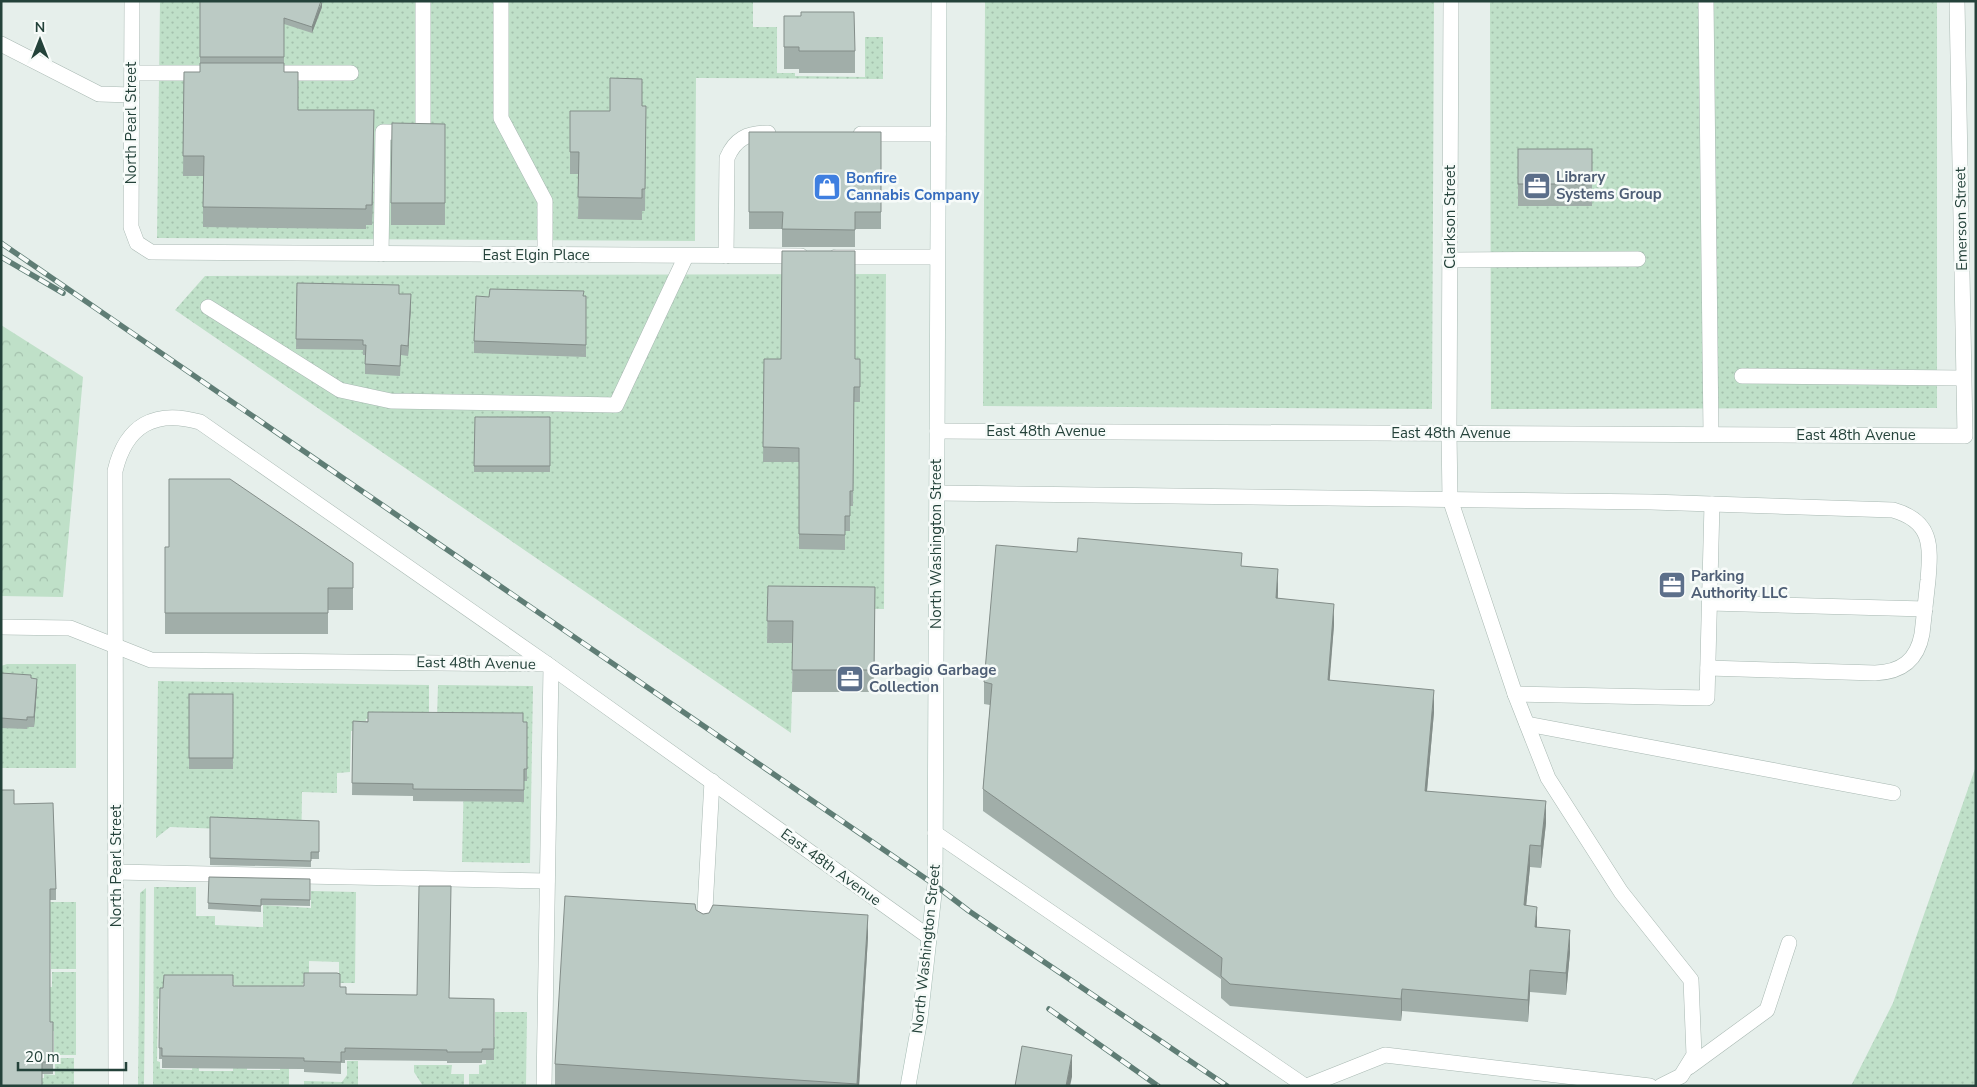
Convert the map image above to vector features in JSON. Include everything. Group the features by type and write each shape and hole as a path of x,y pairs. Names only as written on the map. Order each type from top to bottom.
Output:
{"street":[{"name":"North Pearl Street","path":"132,1 131,228 137,243"},
{"path":"382,254 383,132 423,133 423,1"},
{"path":"501,1 501,118 545,201 545,255"},
{"name":"North Washington Street","path":"908,1086 920,1019 935,885 939,1"},
{"name":"Clarkson Street","path":"1451,1 1450,499 1515,694 1548,778 1621,892 1691,980 1694,1054 1688,1068"},
{"path":"1706,1 1711,434"},
{"name":"Emerson Street","path":"1957,1 1965,436"},
{"path":"1,44 99,94 132,95"},
{"path":"132,73 221,73"},
{"path":"261,73 351,73"},
{"path":"726,256 727,158 731,148 746,136 755,133 785,133"},
{"path":"843,134 938,134"},
{"name":"East Elgin Place","path":"137,243 150,252 159,253 938,257"},
{"path":"208,307 340,390 391,401 616,405 686,256"},
{"path":"1450,260 1638,259"},
{"path":"1742,376 1963,378"},
{"name":"North Pearl Street","path":"116,1086 116,471 120,453 129,437 144,424 162,418 181,417 200,422 549,666"},
{"name":"East 48th Avenue","path":"937,431 1965,436"},
{"path":"937,493 1450,499 1712,504 1893,510 1906,514 1916,520 1924,530 1929,542 1930,554 1920,646 1914,658 1903,667 1889,673 1708,668"},
{"path":"1515,694 1707,698 1712,504"},
{"path":"1710,603 1925,609"},
{"name":"East 48th Avenue","path":"1,628 70,628 150,660 549,666 929,937"},
{"path":"544,1086 548,881 549,666"},
{"path":"1527,724 1893,793"},
{"path":"704,927 712,782"},
{"path":"935,833 1306,1086 1385,1055 1650,1086"},
{"path":"116,872 548,881"},
{"path":"1661,1086 1672,1082 1767,1010 1788,943"}],"green space":[{"path":"160,1 753,1 753,27 777,27 777,73 795,73 795,76 865,77 865,37 883,37 883,79 696,78 695,241 157,238"},
{"path":"985,1 1434,2 1432,409 983,406"},
{"path":"1490,1 1937,1 1937,408 1491,409"},
{"path":"886,274 884,609 794,608 791,733 175,310 205,276"},
{"path":"1,325 83,377 63,597 1,596"},
{"path":"7,664 76,664 76,768 1,768 1,666"},
{"path":"158,681 429,685 429,720 366,719 365,731 351,731 350,772 337,773 337,793 302,792 301,862 223,829 170,827 156,838"},
{"path":"438,685 533,686 530,863 462,862 464,773 437,719"},
{"path":"1976,766 1976,1086 1851,1086 1893,1003"},
{"path":"154,887 196,887 196,916 215,916 215,925 263,927 263,905 311,908 311,891 356,892 355,983 339,983 339,962 309,961 309,983 303,983 302,995 234,1016 235,985 201,985 158,999 157,1061 160,1062 160,1069 192,1070 200,1000 199,1071 233,1071 233,1062 247,1061 247,1070 280,1070 281,1062 289,1062 289,1086 153,1086"},
{"path":"146,888 144,1086 138,1086 140,893"},
{"path":"1,902 76,902 76,969 51,969 51,953 44,952"},
{"path":"52,972 76,972 76,1055 54,1055 54,1031 44,1031 42,987 52,987"},
{"path":"495,1012 527,1012 526,1086 469,1086 469,1074 479,1074 479,1065 486,1064 486,1037 495,1037"},
{"path":"55,1058 74,1058 74,1086 1,1086 1,1078 44,1078 44,1074 55,1075"},
{"path":"347,1061 358,1061 358,1086 304,1086 304,1081 342,1082 347,1075"},
{"path":"414,1065 452,1065 451,1074 464,1074 464,1086 423,1086 414,1072"}],"building":[{"path":"200,1 321,1 312,27 284,18 284,57 200,57"},
{"path":"801,12 854,12 855,51 799,51 799,47 784,47 784,16 801,16"},
{"path":"200,63 284,63 284,72 298,72 298,110 374,110 372,205 366,205 366,209 203,207 204,156 183,156 184,72 200,72"},
{"path":"610,78 642,79 642,106 646,106 645,189 642,189 642,198 578,197 579,152 570,152 570,111 610,111"},
{"path":"392,123 445,124 445,203 391,203"},
{"path":"749,132 881,132 881,212 855,212 855,230 782,229 783,212 749,212"},
{"path":"1518,149 1592,149 1592,184 1518,184"},
{"path":"782,251 855,251 855,359 860,359 860,387 854,387 853,491 850,491 850,516 845,516 845,535 799,534 799,448 763,447 764,359 781,359"},
{"path":"297,283 399,285 399,294 411,294 408,346 401,345 400,366 365,364 366,345 363,345 363,340 296,339"},
{"path":"490,289 584,291 583,296 586,296 586,345 474,341 476,296 489,297"},
{"path":"475,417 550,417 550,466 474,466"},
{"path":"169,479 230,479 353,563 353,588 328,588 328,613 165,613 165,547 169,547"},
{"path":"1078,538 1242,553 1241,566 1278,569 1276,598 1334,604 1328,680 1434,690 1425,791 1546,801 1541,846 1530,845 1524,905 1537,907 1535,927 1570,930 1566,973 1530,970 1528,1000 1402,989 1401,999 1230,984 1221,976 1222,958 983,789 992,684 984,682 996,545 1077,552"},
{"path":"768,586 875,587 874,670 792,670 793,621 767,621"},
{"path":"1,673 31,675 31,678 37,679 34,717 27,717 27,720 1,718"},
{"path":"189,694 233,694 233,758 189,758"},
{"path":"368,712 523,713 523,722 527,722 527,769 524,769 524,790 413,789 413,784 352,783 353,721 368,722"},
{"path":"1,790 14,790 14,804 53,803 56,889 50,889 50,1022 53,1022 53,1062 42,1062 42,1086 1,1086"},
{"path":"210,817 319,821 319,852 311,852 311,861 210,858"},
{"path":"209,877 310,879 310,900 261,899 261,906 208,903"},
{"path":"419,886 451,886 449,998 494,999 494,1049 482,1049 482,1052 447,1052 447,1050 345,1048 345,1052 341,1052 341,1062 304,1061 304,1058 162,1056 162,1048 159,1048 160,988 163,988 164,975 233,975 233,986 304,986 304,973 337,973 340,974 340,987 346,987 346,994 417,995"},
{"path":"565,896 695,904 696,910 703,914 709,913 713,905 868,915 857,1084 555,1064"},
{"path":"1022,1046 1072,1055 1066,1086 1015,1086"}],"railway":[{"path":"1,243 935,885 969,911 1227,1086"},
{"path":"1,257 63,293"},
{"path":"1049,1009 1158,1086"}],"place":[{"name":"Library Systems Group","path":"1537,186"},
{"name":"Bonfire Cannabis Company","path":"827,187"},
{"name":"Parking Authority LLC","path":"1672,585"},
{"name":"Garbagio Garbage Collection","path":"850,679"}]}
